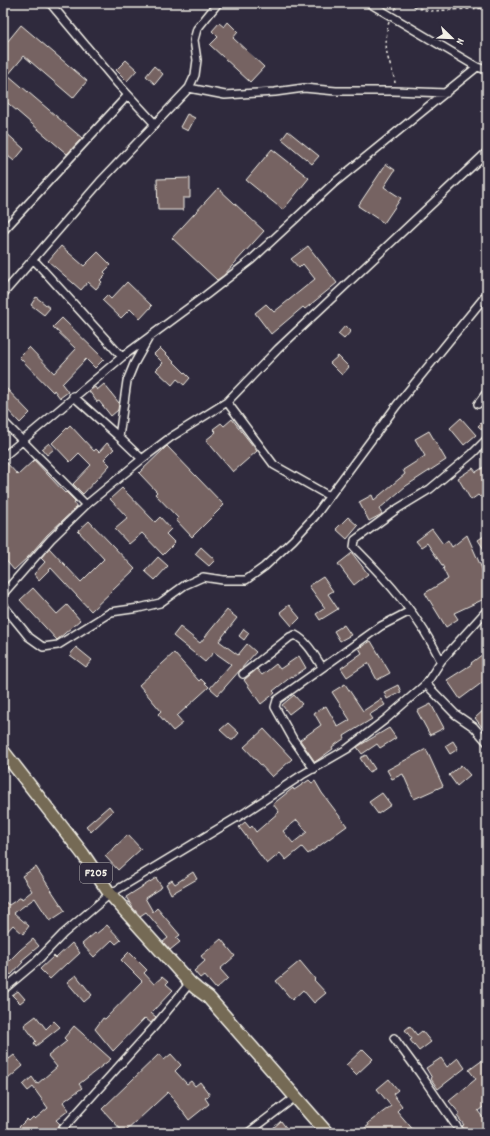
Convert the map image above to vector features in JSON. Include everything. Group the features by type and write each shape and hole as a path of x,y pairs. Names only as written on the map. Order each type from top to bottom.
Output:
{"main road":[{"name":"F205","path":"3,751 83,854 110,894 194,986 208,997 327,1133"},
{"name":"F205","path":"194,986 203,1001 317,1133"}],"street":[{"path":"50,3 128,95 155,124"},
{"path":"3,294 95,188 189,88 195,75 197,60 194,40 197,29 218,3"},
{"path":"369,3 478,67 487,70"},
{"path":"3,457 73,396 122,357 251,260 334,183 478,67"},
{"path":"189,88 226,95 275,92 304,88 336,91 446,92"},
{"path":"3,231 128,95"},
{"path":"3,594 51,538 86,506 171,438 226,402 278,349 487,152"},
{"path":"34,260 122,357"},
{"path":"3,604 29,637 43,647 58,645 111,612 160,603 185,585 203,577 223,580 246,580 264,567 293,540 315,516 397,404 487,294"},
{"path":"119,436 127,381 134,364 150,335"},
{"path":"478,404 487,392"},
{"path":"73,396 119,436 142,460"},
{"path":"226,402 274,465 329,496"},
{"path":"3,421 86,506"},
{"path":"441,661 429,637 410,610 379,572 354,547 355,540 397,509 430,489 472,454 487,439"},
{"path":"314,768 293,739 274,707 277,700 381,626 410,610"},
{"path":"3,990 34,963 63,934 110,894 246,812 302,775 347,749 386,719 426,684 441,661 487,610"},
{"path":"243,674 290,637 295,635 300,637 322,667"},
{"path":"426,684 455,714 474,727 487,742"},
{"path":"59,1133 154,1027 194,986"},
{"path":"394,1038 420,1072 461,1133"},
{"path":"248,1133 290,1101"}],"path":[{"path":"394,91 395,82 392,68 387,57 386,30 391,16 399,3"},
{"path":"408,3 418,8 430,11 487,8"}],"building":[{"path":"228,22 238,32 233,38 264,67 250,82 210,45 218,37 212,31 219,23 224,27"},
{"path":"21,25 87,81 73,98 24,56 8,75 82,138 67,154 3,99 3,47"},
{"path":"126,60 137,70 127,81 116,70"},
{"path":"154,66 163,74 155,84 146,76"},
{"path":"187,114 195,118 188,131 180,127"},
{"path":"3,130 24,149 14,161 8,156 3,161"},
{"path":"288,131 319,156 312,164 282,139"},
{"path":"272,149 309,178 283,210 246,180"},
{"path":"386,164 395,170 384,187 401,198 384,223 358,206"},
{"path":"190,178 190,198 183,198 183,210 158,210 157,179"},
{"path":"218,188 264,231 223,276 217,280 172,238"},
{"path":"61,246 84,266 98,252 111,265 104,272 106,274 100,280 102,282 96,289 88,282 81,290 48,261"},
{"path":"308,246 337,283 305,309 303,307 271,334 255,313 266,304 274,312 315,279 303,264 299,268 291,259"},
{"path":"127,282 152,306 140,319 130,309 121,318 102,300 107,295 111,299"},
{"path":"36,297 50,308 44,315 31,305"},
{"path":"62,318 104,359 95,368 86,359 62,384 68,392 60,398 54,390 53,392 19,357 29,347 54,373 76,349 53,327"},
{"path":"345,326 351,331 344,339 338,334"},
{"path":"160,348 190,378 184,385 177,379 172,385 156,370 163,363 154,354"},
{"path":"338,356 349,367 342,375 330,363"},
{"path":"104,384 119,403 118,410 111,416 99,401 97,402 89,391 95,387 97,390"},
{"path":"3,385 30,413 20,423 3,405"},
{"path":"487,417 487,434 478,426"},
{"path":"461,418 476,435 464,445 450,428"},
{"path":"232,419 257,451 233,472 206,440 216,432 213,429 221,423 224,426"},
{"path":"70,425 94,451 96,449 99,452 107,443 114,449 104,459 110,465 83,494 73,484 91,465 79,453 70,462 52,443"},
{"path":"429,431 446,460 406,486 379,509 382,514 369,521 359,502 372,495 374,500 405,474 403,470 425,456 415,439"},
{"path":"49,443 54,449 47,455 42,449"},
{"path":"167,446 224,505 192,537 176,520 178,518 155,494 157,492 139,473"},
{"path":"34,460 65,493 66,492 76,502 74,503 77,507 47,535 28,557 14,570 3,557 3,462 5,461 18,475"},
{"path":"487,465 487,492 480,497 478,495 471,500 458,478 473,468 476,472"},
{"path":"122,488 155,522 160,517 171,529 166,534 175,543 163,555 142,533 129,544 115,529 128,518 110,499"},
{"path":"348,517 358,526 347,539 336,529"},
{"path":"89,521 135,569 91,611 51,568 39,580 34,574 45,562 41,558 49,548 81,582 104,559 78,531"},
{"path":"432,529 443,544 448,540 452,547 467,535 487,580 487,605 485,606 482,600 454,613 458,619 446,627 425,593 448,579 443,569 444,568 427,543 421,547 416,541"},
{"path":"487,534 487,554 478,540"},
{"path":"201,547 215,560 209,566 195,554"},
{"path":"352,553 368,574 354,585 338,564"},
{"path":"158,557 168,566 155,580 145,571"},
{"path":"323,577 333,591 328,594 338,609 320,620 316,614 325,608 309,586"},
{"path":"33,588 57,614 67,605 80,620 57,640 20,600"},
{"path":"289,605 300,618 292,626 280,612"},
{"path":"227,610 237,618 219,641 238,655 247,644 256,652 218,695 210,688 231,664 214,652 205,662 173,636 180,627 200,643"},
{"path":"344,625 351,635 340,641 334,631"},
{"path":"244,629 249,633 244,640 239,636"},
{"path":"371,641 390,673 377,680 368,663 347,677 341,668 362,653 359,648"},
{"path":"76,647 92,660 86,667 70,655"},
{"path":"174,653 199,681 201,679 209,687 177,716 183,723 173,731 158,714 161,711 139,685"},
{"path":"483,654 487,660 487,679 460,699 447,680 472,664 471,663"},
{"path":"299,656 306,668 293,677 292,676 273,691 275,693 261,704 244,680 257,669 262,675 276,664 280,669"},
{"path":"345,684 363,711 381,699 385,705 369,715 372,719 344,736 345,738 332,747 333,749 315,762 300,740 321,725 314,713 326,706 338,727 350,720 332,692"},
{"path":"398,685 401,692 387,699 384,692"},
{"path":"294,695 302,704 289,714 282,705"},
{"path":"431,704 444,728 430,735 417,711"},
{"path":"487,707 487,722 482,727 475,718"},
{"path":"228,723 239,733 233,740 231,740 220,730"},
{"path":"389,728 396,738 380,748 377,744 362,754 357,747"},
{"path":"264,729 292,759 272,777 244,747"},
{"path":"453,741 458,749 450,754 445,746"},
{"path":"426,749 443,786 414,799 403,774 392,779 387,770"},
{"path":"366,755 375,769 369,772 360,758"},
{"path":"461,765 470,775 457,786 449,775"},
{"path":"309,780 312,783 315,781 322,793 347,826 308,854 302,847 286,860 280,853 267,864 239,827 245,822 250,828 252,826 256,832 279,812 273,804 293,788 294,790","holes":["297,820 307,832 293,843 283,831"]},
{"path":"382,793 391,805 378,814 369,802"},
{"path":"109,806 113,811 91,832 86,826"},
{"path":"128,835 141,849 118,870 105,856"},
{"path":"36,867 65,911 50,921 35,898 14,913 29,926 23,934 13,925 3,936 3,900 9,905 21,897 22,899 32,891 22,876"},
{"path":"193,872 197,879 171,894 166,884 172,880 175,884"},
{"path":"156,878 162,887 145,898 153,912 157,908 180,935 176,938 180,942 170,950 163,942 168,938 146,912 140,916 126,897"},
{"path":"107,925 121,940 116,944 112,940 94,957 82,944"},
{"path":"33,939 39,946 21,961 23,962 11,975 3,967 3,958 8,962"},
{"path":"221,939 235,956 220,969 228,978 216,989 204,975 200,978 194,971 205,961 201,956"},
{"path":"72,943 80,953 50,979 40,969 54,956 56,958"},
{"path":"129,952 147,970 144,973 154,984 162,977 168,982 166,984 173,990 151,1013 156,1017 151,1023 145,1018 113,1051 95,1029 103,1018 105,1019 142,981 121,960"},
{"path":"300,961 326,993 314,1003 303,990 292,1000 276,981"},
{"path":"76,975 92,995 84,1002 67,982"},
{"path":"18,991 25,999 20,1003 12,995"},
{"path":"36,1016 46,1029 54,1021 60,1027 36,1046 34,1043 36,1041 24,1025"},
{"path":"74,1026 111,1059 79,1084 82,1088 63,1102 69,1110 56,1120 60,1124 51,1133 21,1133 17,1129 27,1119 29,1121 33,1117 35,1119 48,1108 33,1087 28,1091 23,1085 32,1077 37,1084 57,1067 48,1056 67,1041 64,1038"},
{"path":"410,1026 417,1035 422,1031 431,1042 419,1051 410,1040 412,1039 405,1030"},
{"path":"363,1049 373,1059 356,1075 346,1065"},
{"path":"3,1052 9,1059 14,1055 23,1066 8,1079 3,1073"},
{"path":"159,1054 164,1060 171,1054 181,1065 175,1071 187,1084 191,1081 195,1086 200,1082 210,1095 205,1098 209,1104 189,1120 168,1092 124,1133 102,1109"},
{"path":"487,1057 487,1104 478,1111 487,1123 487,1133 467,1133 462,1126 464,1125 457,1116 460,1114 449,1101 476,1079 469,1070"},
{"path":"441,1058 447,1067 458,1058 465,1068 438,1089 426,1068"},
{"path":"389,1079 398,1090 393,1094 402,1106 397,1111 416,1133 358,1133 369,1125 368,1123 391,1106 377,1089"},
{"path":"281,1121 290,1133 275,1133 272,1129"}]}
